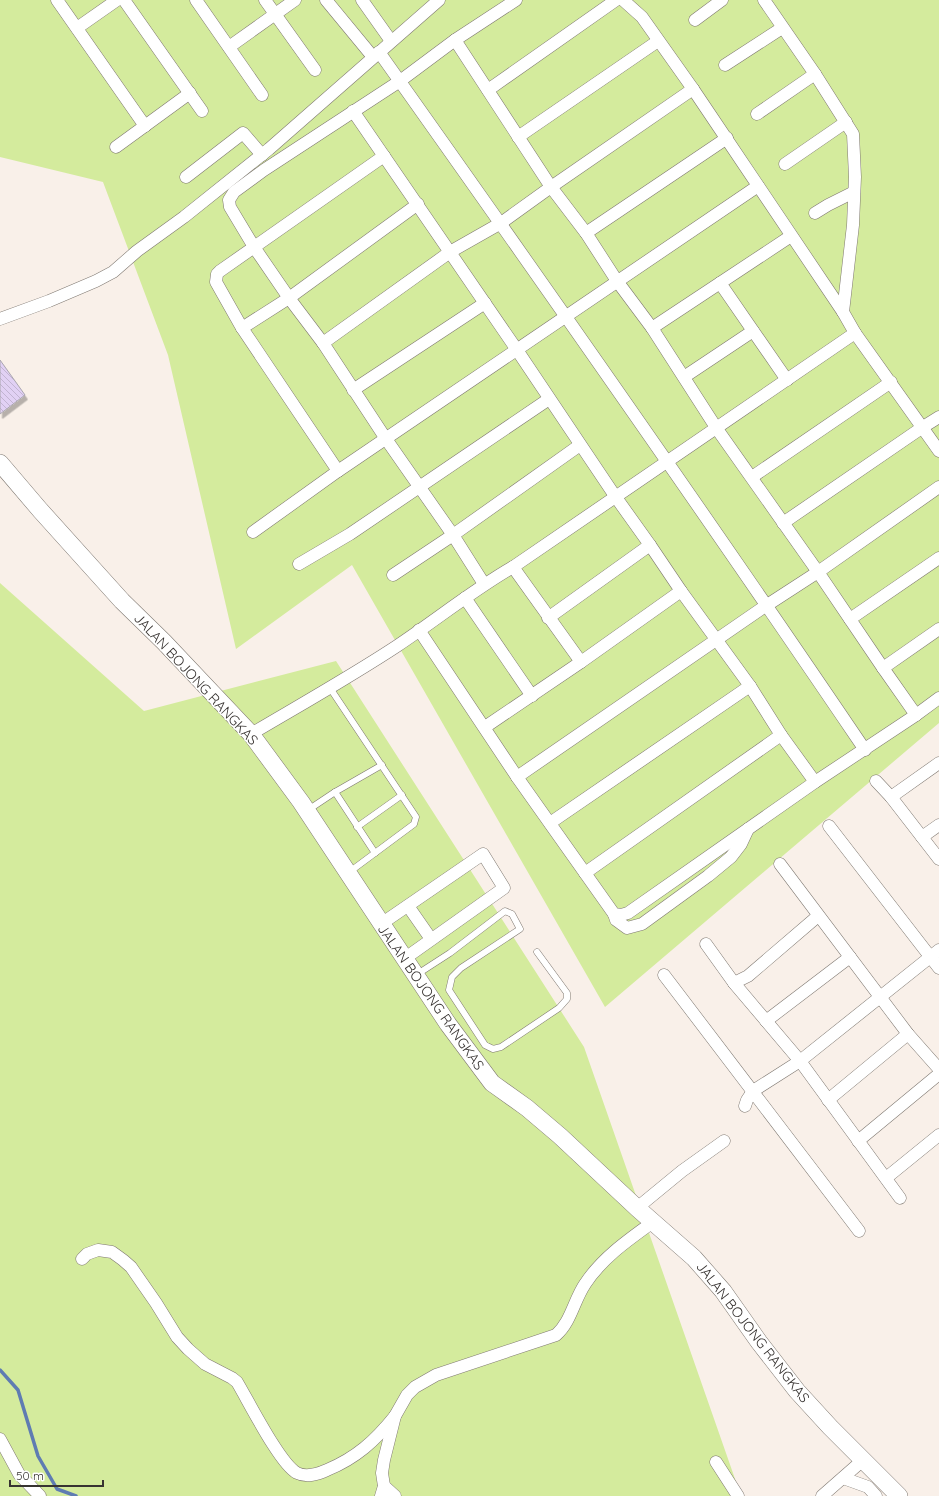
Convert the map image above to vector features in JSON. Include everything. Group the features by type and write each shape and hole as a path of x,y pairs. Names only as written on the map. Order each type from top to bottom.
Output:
{"main road":[{"name":"JALAN BOJONG RANGKAS","path":"0,463 122,601 164,642 250,734 306,810 462,1045 492,1083 527,1108 560,1136 637,1208 694,1258 719,1286 759,1342 797,1391 830,1427 900,1496"}],"street":[{"path":"57,0 146,126"},
{"path":"77,28 117,0"},
{"path":"124,0 202,111"},
{"path":"196,0 262,95"},
{"path":"265,0 315,70"},
{"path":"229,47 295,0"},
{"path":"326,0 400,81 668,461 865,750"},
{"path":"362,0 391,41"},
{"path":"1,317 49,301 113,272 136,251 184,217 262,155 439,0"},
{"path":"484,584 323,343 289,298 254,247 230,207 229,200 234,192 264,170 400,81 455,40 516,0"},
{"path":"488,90 616,0"},
{"path":"623,0 642,17 693,89 843,312 855,333 939,451"},
{"path":"695,20 722,0"},
{"path":"764,0 815,74 853,134 853,225 843,312"},
{"path":"725,65 782,28"},
{"path":"455,40 551,186 586,233 617,281 652,328 717,429 752,477 916,715"},
{"path":"518,137 658,41"},
{"path":"757,114 815,74"},
{"path":"323,343 450,252 501,223 551,186 693,89"},
{"path":"116,147 190,93"},
{"path":"354,111 486,303 615,496 681,591 750,686 781,734 815,782"},
{"path":"785,164 846,122"},
{"path":"186,177 243,133 262,155"},
{"path":"586,233 726,138"},
{"path":"338,471 242,328 216,282 217,274 384,156"},
{"path":"253,532 338,471 758,186"},
{"path":"815,214 828,205 854,192"},
{"path":"242,328 289,298 418,204"},
{"path":"652,328 791,236"},
{"path":"720,283 787,380"},
{"path":"353,390 486,303"},
{"path":"684,377 753,331"},
{"path":"250,734 330,688 399,644 484,584 513,567 615,496 717,429 855,333"},
{"path":"752,477 891,382"},
{"path":"299,564 350,534 549,399"},
{"path":"783,522 939,417"},
{"path":"393,575 580,445"},
{"path":"518,777 767,605 818,572 939,487"},
{"path":"548,618 650,545"},
{"path":"850,619 939,558"},
{"path":"513,567 548,618 581,662"},
{"path":"485,727 581,662 681,591"},
{"path":"465,598 532,696"},
{"path":"883,668 939,629"},
{"path":"419,630 518,777 614,914 616,920 628,928 642,924 708,876 731,857 741,844 748,829"},
{"path":"550,823 750,686"},
{"path":"614,914 622,915 628,912 939,698"},
{"path":"585,873 781,734"},
{"path":"891,797 939,763"},
{"path":"876,781 891,797 939,859"},
{"path":"922,837 939,825"},
{"path":"829,826 935,953 939,968"},
{"path":"381,924 483,854 504,888 404,959"},
{"path":"780,864 908,1034 939,1069"},
{"path":"408,906 431,939"},
{"path":"734,983 748,976 818,916"},
{"path":"706,944 734,983 800,1062 900,1198"},
{"path":"745,1106 752,1091 800,1062 935,953"},
{"path":"766,1021 850,957"},
{"path":"664,975 859,1231"},
{"path":"828,1100 908,1034"},
{"path":"858,1141 939,1074"},
{"path":"886,1178 939,1135"},
{"path":"637,1208 682,1171 724,1141"},
{"path":"82,1259 88,1254 98,1250 112,1252 131,1267 177,1337 188,1350 205,1364 237,1382 281,1457 298,1474 314,1476 344,1463 373,1441 395,1416 407,1396 415,1387 424,1381 436,1375 556,1335 566,1324 577,1298 593,1272 622,1244 653,1222"},
{"path":"395,1416 382,1473 383,1491 395,1496"},
{"path":"0,1439 19,1474 40,1496"},
{"path":"822,1496 863,1460"},
{"path":"716,1462 738,1496"},
{"path":"842,1478 868,1487 876,1496"}],"lane":[{"path":"330,688 416,817 414,824 348,873"},
{"path":"306,810 382,765"},
{"path":"335,792 375,853"},
{"path":"357,827 402,795"},
{"path":"415,976 450,953 505,911 512,914 520,929 461,968 452,977 448,990 485,1045 493,1049 501,1047 559,1008 567,999 567,993 537,952"}],"green space":[{"path":"0,0 939,0 939,723 605,1007 352,565 236,649 168,355 103,182 0,157"},
{"path":"0,583 144,711 336,661 584,1047 741,1496 0,1496"}],"building":[{"path":"0,360 25,395 0,414"}],"waterway":[{"path":"0,1370 18,1390 38,1456 57,1489 76,1496"}]}
